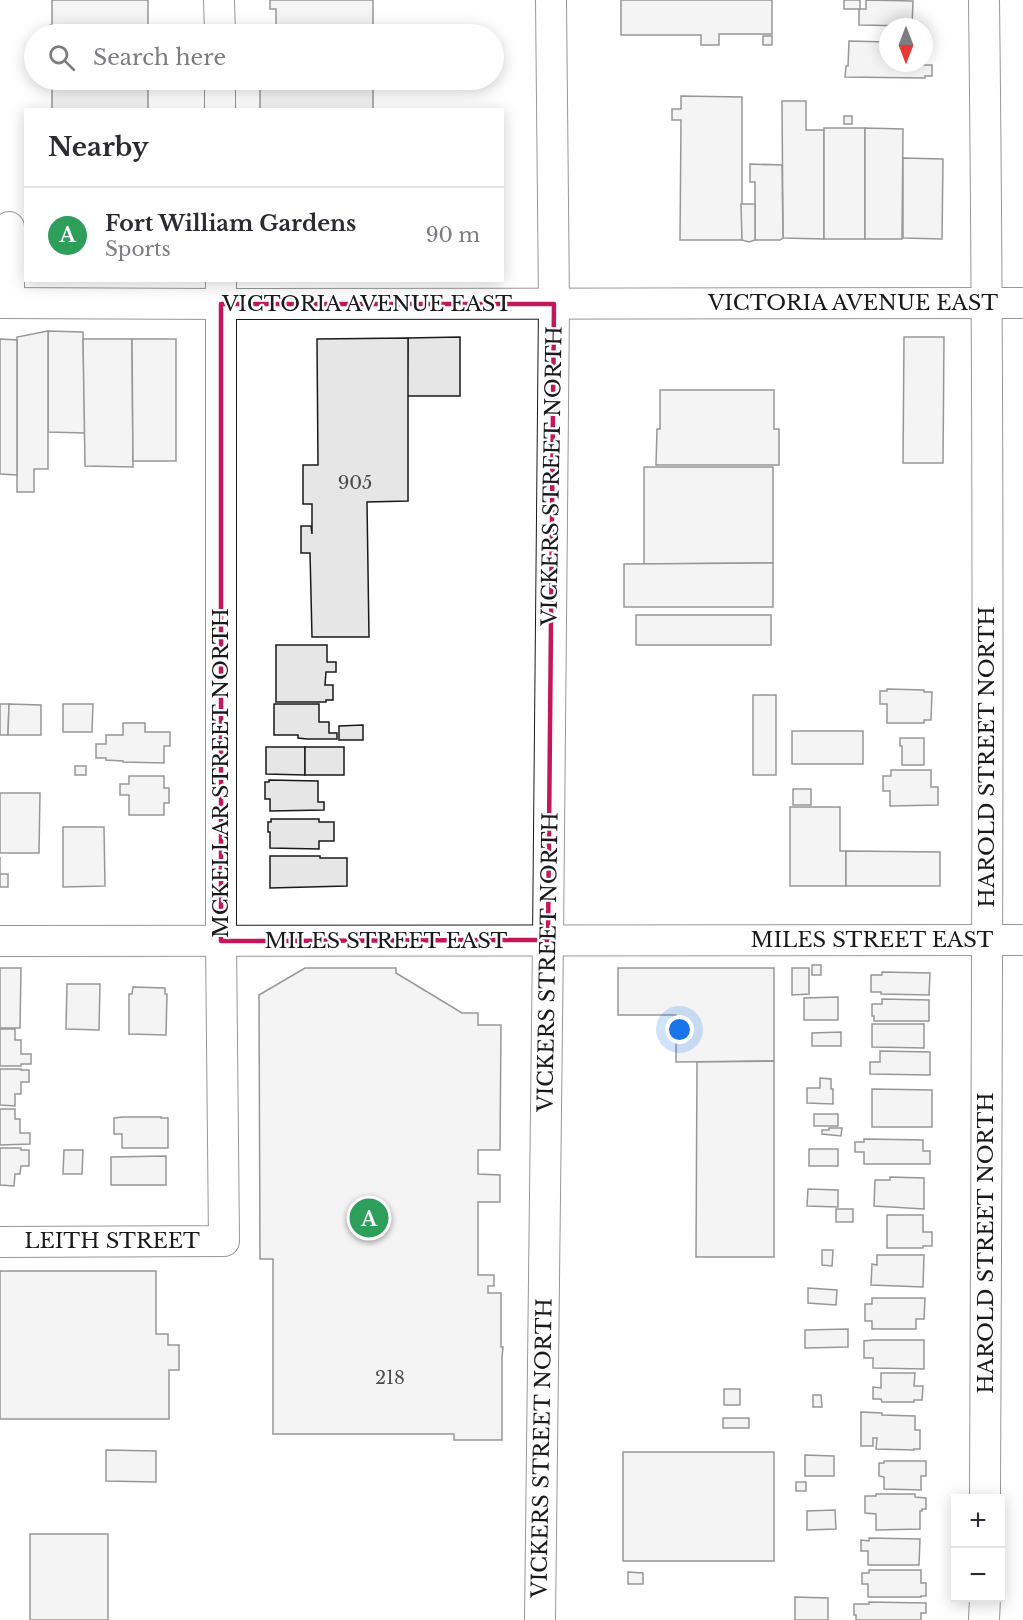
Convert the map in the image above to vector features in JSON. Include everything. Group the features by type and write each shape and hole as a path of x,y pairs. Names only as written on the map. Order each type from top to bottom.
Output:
{"street":[{"path":"219,0 220,24"},
{"name":"VICKERS STREET NORTH","path":"540,1620 554,304 551,0"},
{"name":"HAROLD STREET NORTH","path":"984,0 987,303 985,1494"},
{"path":"220,90 220,108"},
{"path":"4,303 9,227"},
{"name":"VICTORIA AVENUE EAST","path":"4,303 221,292 554,304 1023,303"},
{"name":"MCKELLAR STREET NORTH","path":"221,292 221,941 224,1241"},
{"name":"MILES STREET EAST","path":"0,941 1023,940"},
{"name":"LEITH STREET","path":"0,1242 224,1241"},
{"path":"984,1620 985,1602"}],"highlighted area":[{"path":"221,304 554,304 548,940 221,941"}],"building":[{"path":"52,0 148,0 148,24 52,24"},
{"path":"270,0 373,0 373,24 276,24 276,9 270,9"},
{"path":"621,0 772,0 772,34 719,34 719,45 701,45 701,35 621,35"},
{"path":"844,0 860,0 860,9 844,9"},
{"path":"866,0 913,1 912,18 879,18 879,25 859,25 859,9 866,9"},
{"path":"763,36 772,36 772,45 763,45"},
{"path":"849,41 879,42 879,72 932,72 932,76 925,76 925,78 845,77 846,66 848,66"},
{"path":"52,90 148,90 148,108 52,108"},
{"path":"260,90 373,90 373,108 260,108"},
{"path":"681,96 742,97 742,240 680,240 681,120 672,120 672,109 681,109"},
{"path":"782,101 806,101 806,130 824,130 824,239 783,238"},
{"path":"844,116 852,116 852,124 844,124"},
{"path":"824,128 865,128 865,239 824,239"},
{"path":"865,128 903,129 902,239 865,239"},
{"path":"903,158 943,159 942,239 903,238"},
{"path":"750,164 782,165 783,238 780,240 755,240 755,182 750,182"},
{"path":"741,204 755,204 755,240 749,242 742,240"},
{"path":"48,331 83,332 85,433 48,432"},
{"path":"48,331 48,469 34,469 34,492 17,492 17,337"},
{"path":"460,337 460,396 407,396 408,338"},
{"path":"904,337 944,337 943,463 903,463"},
{"path":"408,338 408,501 367,502 369,637 312,637 310,553 301,553 301,526 311,526 312,534 312,504 303,504 303,465 318,465 317,339"},
{"path":"0,339 17,340 17,475 0,474"},
{"path":"83,339 132,339 133,467 85,466"},
{"path":"132,339 176,339 176,461 133,461"},
{"path":"660,390 774,390 774,429 779,429 779,465 656,465 657,429 660,429"},
{"path":"644,467 773,467 773,563 644,564"},
{"path":"773,563 773,607 624,607 624,564"},
{"path":"636,615 771,615 771,645 636,645"},
{"path":"276,645 327,645 327,662 336,662 336,672 326,672 325,685 333,685 333,700 276,702"},
{"path":"887,689 932,692 931,720 924,720 924,723 887,723 887,704 880,704 880,691 887,691"},
{"path":"753,695 776,695 776,775 753,775"},
{"path":"0,704 9,704 8,735 0,735"},
{"path":"9,704 41,705 41,735 8,735"},
{"path":"63,704 93,704 92,732 63,732"},
{"path":"274,704 319,704 319,722 329,722 329,733 337,733 337,739 307,739 298,738 298,735 274,735"},
{"path":"123,723 145,723 145,732 170,732 170,746 164,746 164,763 123,762 96,758 96,744 106,744 106,735 123,735"},
{"path":"363,725 363,740 339,740 339,726"},
{"path":"792,731 863,731 863,764 792,764"},
{"path":"900,738 924,738 924,765 902,765"},
{"path":"266,747 305,747 305,775 266,774"},
{"path":"305,747 344,747 344,775 305,775"},
{"path":"75,766 86,766 86,775 75,775"},
{"path":"891,770 931,770 931,787 938,787 938,805 890,806 890,791 883,791 883,776 891,776"},
{"path":"129,776 164,776 164,788 169,788 169,803 164,803 164,815 129,815 129,795 120,795 120,784 129,784"},
{"path":"269,780 318,781 318,802 324,802 324,810 270,811 270,799 265,799 265,782"},
{"path":"793,789 811,789 811,805 793,805"},
{"path":"0,793 40,793 39,853 0,853"},
{"path":"790,807 840,807 840,851 846,851 846,886 790,886"},
{"path":"271,819 319,819 319,822 334,822 334,841 319,841 319,849 270,848 268,822 271,822"},
{"path":"63,827 104,827 105,886 63,887"},
{"path":"846,851 940,852 940,886 846,886"},
{"path":"270,856 347,858 347,886 270,888"},
{"path":"0,874 8,874 8,887 0,887"},
{"path":"812,965 821,965 821,975 812,975"},
{"path":"0,968 21,968 20,1028 0,1028"},
{"path":"305,968 396,968 396,973 462,1013 478,1013 478,1025 501,1025 500,1150 478,1150 478,1174 500,1175 500,1202 478,1202 478,1275 494,1275 494,1286 488,1286 488,1293 501,1293 502,1440 454,1440 454,1434 273,1434 273,1259 260,1259 259,995"},
{"path":"618,968 774,968 774,1061 676,1062 676,1015 618,1015"},
{"path":"792,968 809,968 809,994 792,995"},
{"path":"882,972 930,973 929,995 871,992 871,975 882,975"},
{"path":"67,984 100,984 99,1030 66,1029"},
{"path":"133,987 165,988 165,994 167,994 166,1035 129,1034 129,994 132,994"},
{"path":"838,997 838,1020 804,1020 804,998"},
{"path":"882,999 929,1000 929,1021 874,1021 872,1004 882,1004"},
{"path":"872,1024 924,1024 924,1048 872,1047"},
{"path":"0,1029 15,1029 15,1040 21,1040 21,1054 31,1054 31,1064 0,1066"},
{"path":"841,1032 841,1046 812,1046 812,1033"},
{"path":"880,1051 930,1052 930,1075 870,1074 870,1062 880,1062"},
{"path":"774,1061 774,1257 696,1257 697,1062"},
{"path":"0,1069 29,1070 29,1082 21,1082 21,1094 15,1094 15,1106 0,1105"},
{"path":"820,1078 831,1079 833,1104 807,1103 807,1088 820,1088"},
{"path":"872,1089 932,1090 932,1127 872,1127"},
{"path":"0,1109 15,1109 15,1119 20,1119 20,1133 30,1133 30,1144 0,1145"},
{"path":"814,1114 838,1114 838,1126 814,1126"},
{"path":"114,1118 168,1118 168,1148 122,1148 122,1134 114,1134"},
{"path":"829,1128 842,1128 841,1136 822,1134 822,1130 829,1130"},
{"path":"864,1139 923,1140 923,1151 930,1151 930,1164 864,1164 864,1152 855,1152 855,1142 864,1142"},
{"path":"0,1148 29,1150 29,1166 21,1166 20,1174 15,1174 14,1186 0,1185"},
{"path":"809,1149 838,1149 838,1166 809,1166"},
{"path":"64,1150 83,1150 82,1174 63,1174"},
{"path":"166,1156 166,1185 111,1185 111,1157"},
{"path":"890,1177 924,1178 924,1209 874,1206 875,1180 890,1180"},
{"path":"808,1189 838,1190 838,1207 807,1206"},
{"path":"836,1209 853,1209 853,1222 836,1222"},
{"path":"887,1215 923,1215 923,1232 932,1232 932,1246 887,1248"},
{"path":"822,1250 833,1250 832,1266 822,1265"},
{"path":"877,1255 924,1255 923,1287 871,1285 872,1264 877,1265"},
{"path":"0,1271 156,1271 156,1334 168,1334 168,1345 179,1345 179,1370 169,1370 169,1419 0,1419"},
{"path":"808,1288 837,1290 836,1305 808,1303"},
{"path":"872,1298 925,1298 924,1319 916,1319 916,1329 872,1329 872,1321 865,1321 865,1304 872,1304"},
{"path":"848,1329 848,1347 805,1348 805,1330"},
{"path":"924,1340 924,1369 873,1368 873,1358 864,1358 864,1341"},
{"path":"881,1373 915,1373 914,1386 923,1386 922,1400 882,1402 881,1399 873,1399 873,1387 881,1388"},
{"path":"724,1389 740,1389 740,1405 724,1405"},
{"path":"813,1395 821,1395 822,1407 813,1407"},
{"path":"861,1412 915,1416 915,1430 920,1430 920,1449 876,1449 877,1438 873,1438 873,1446 861,1446"},
{"path":"723,1418 749,1418 749,1428 723,1428"},
{"path":"106,1450 156,1451 156,1482 106,1481"},
{"path":"623,1452 774,1452 774,1561 623,1561"},
{"path":"805,1455 834,1456 834,1476 805,1476"},
{"path":"884,1461 926,1461 926,1476 921,1476 921,1490 884,1489 884,1477 879,1476 879,1463 884,1463"},
{"path":"796,1482 806,1482 806,1491 796,1491"},
{"path":"876,1494 915,1494 915,1497 926,1498 926,1509 920,1511 920,1529 876,1530 876,1514 865,1513 865,1496 876,1496"},
{"path":"835,1510 836,1529 807,1530 807,1511"},
{"path":"30,1534 108,1534 108,1620 30,1620"},
{"path":"869,1538 920,1539 919,1565 868,1565 868,1551 861,1551 861,1540 869,1541"},
{"path":"869,1570 921,1570 921,1583 926,1583 926,1596 868,1597 868,1584 862,1584 862,1573 869,1573"},
{"path":"628,1572 643,1573 643,1584 628,1584"},
{"path":"795,1597 828,1598 828,1620 795,1620"},
{"path":"869,1602 926,1603 926,1613 921,1613 921,1620 856,1620 854,1604 869,1604"}],"place":[{"name":"Fort William Gardens","path":"369,1218"}]}
